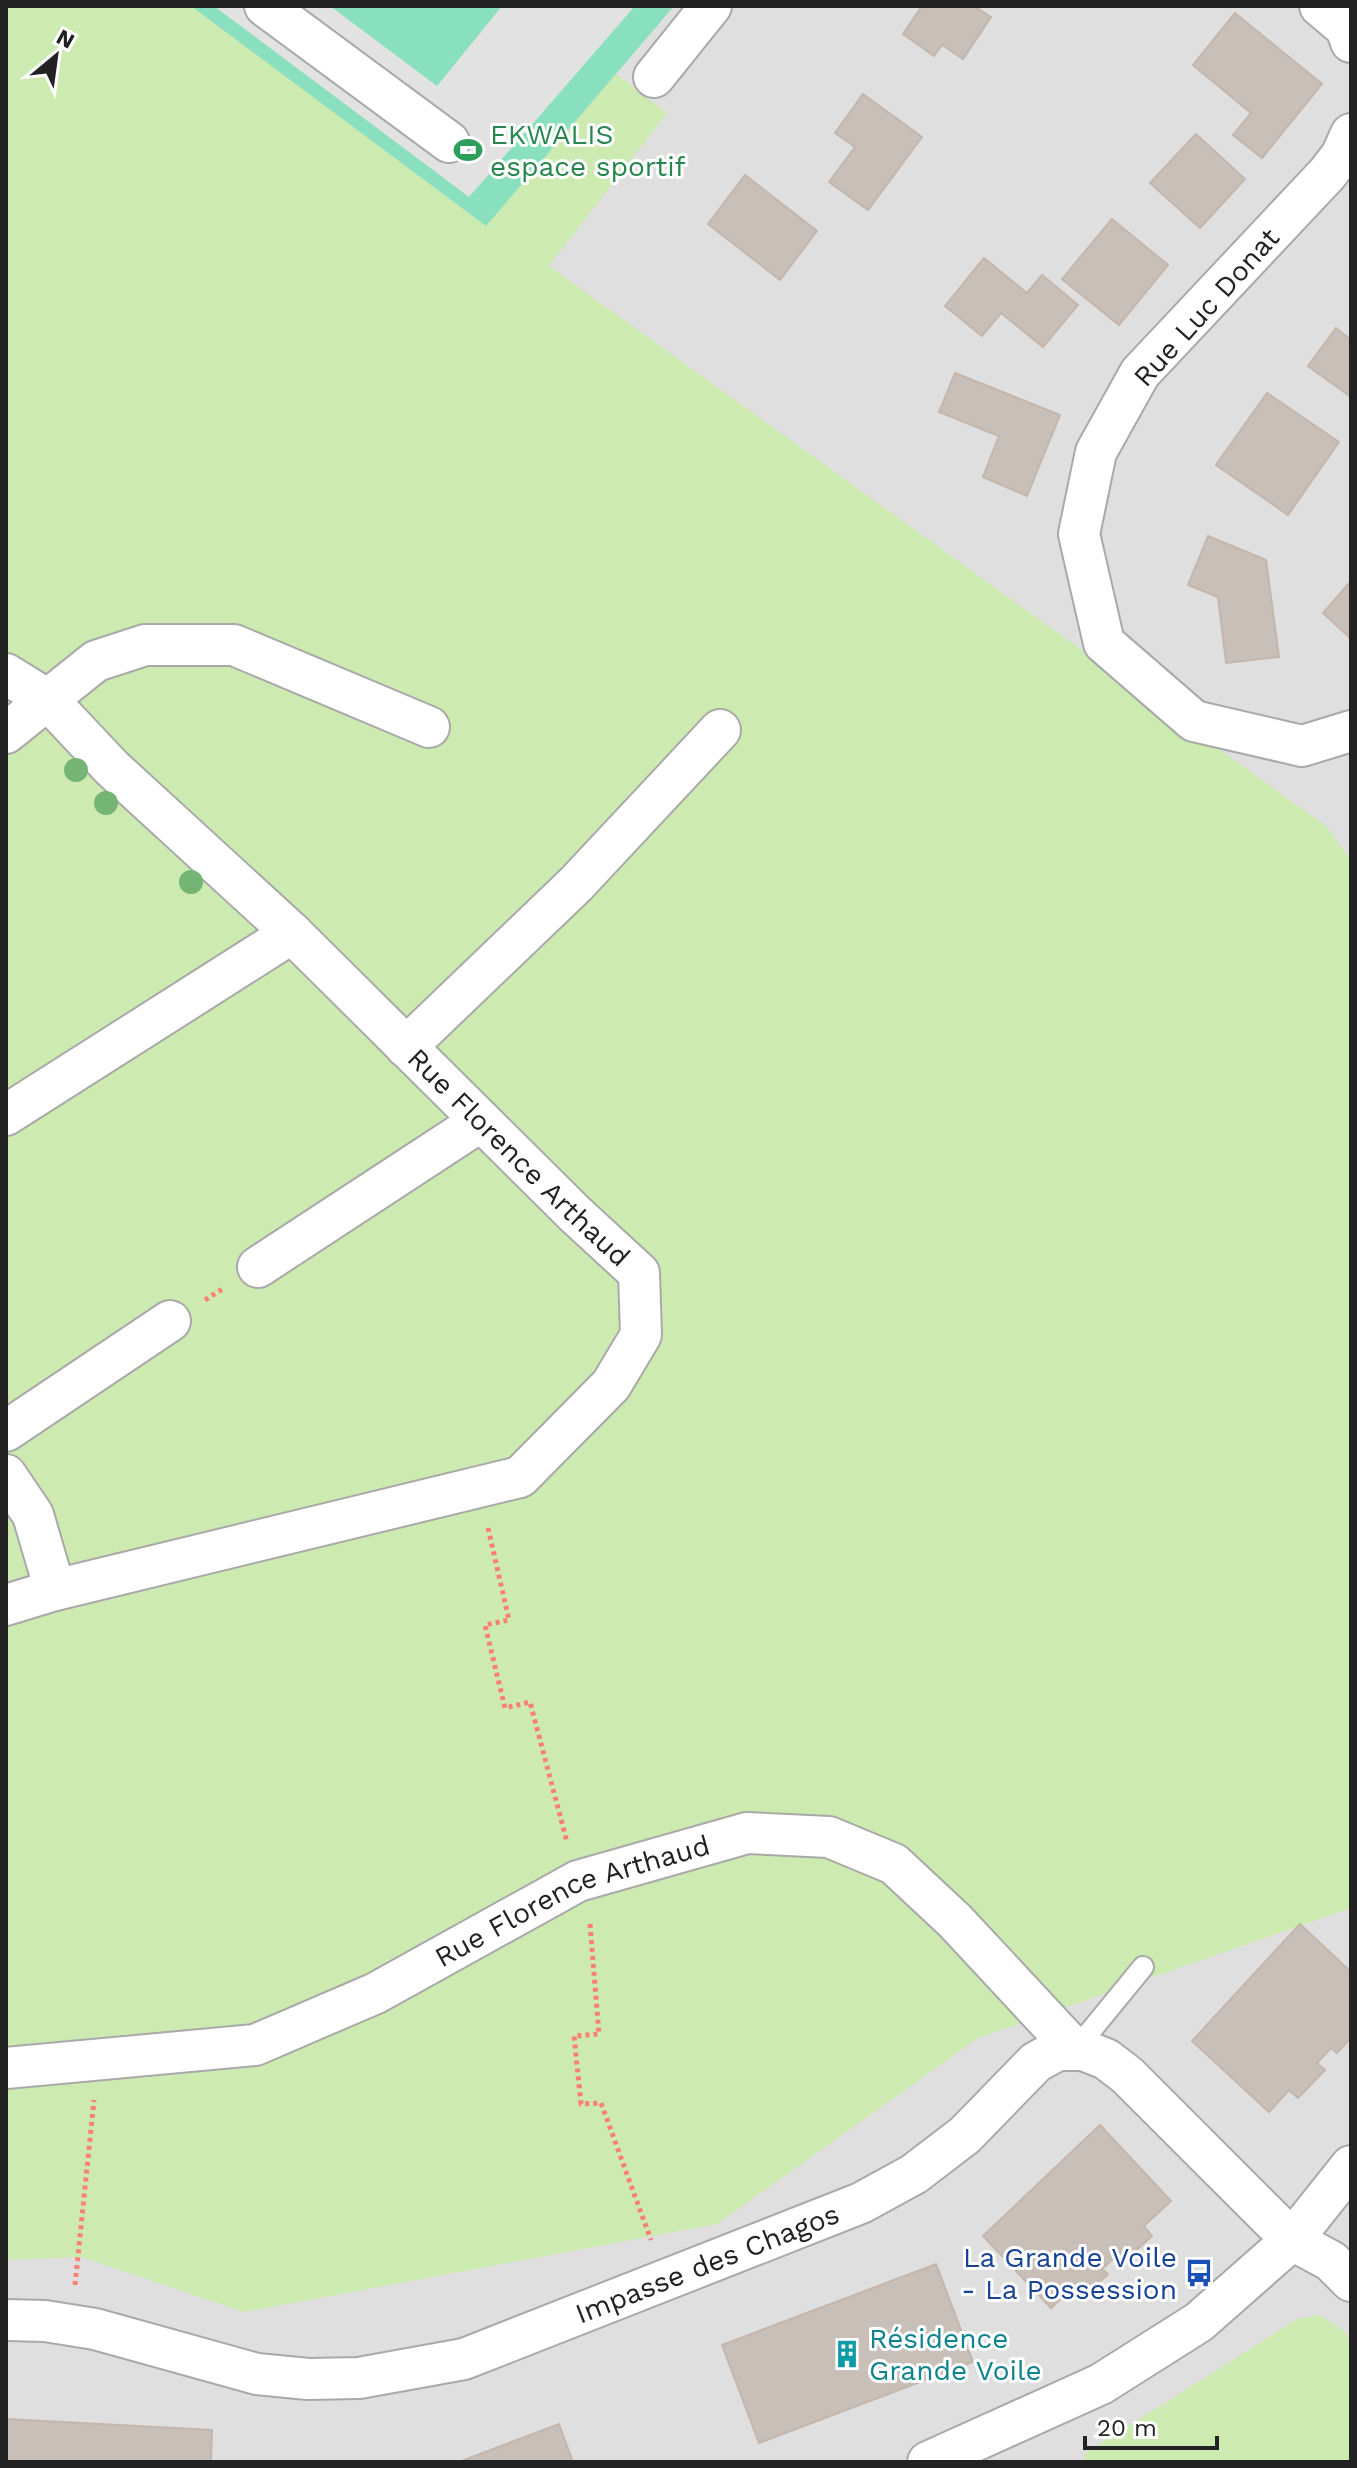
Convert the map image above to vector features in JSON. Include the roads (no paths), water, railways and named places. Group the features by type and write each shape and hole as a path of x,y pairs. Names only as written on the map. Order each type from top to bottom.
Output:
{"street":[{"path":"265,6 449,142"},
{"path":"654,77 711,6"},
{"path":"1320,6 1346,28 1351,42"},
{"name":"Rue Luc Donat","path":"1351,134 1341,156 1327,174 1140,373 1096,452 1079,534 1104,643 1194,721 1302,746 1351,731"},
{"path":"6,733 96,661 145,645 234,645 429,727"},
{"name":"Rue Florence Arthaud","path":"6,674 48,700 112,768 292,933 575,1214 639,1273 641,1335 611,1385 520,1477 55,1590 6,1605"},
{"path":"406,1047 576,884 720,730"},
{"path":"6,1115 292,933"},
{"path":"258,1267 481,1121"},
{"path":"6,1431 170,1321"},
{"path":"6,1475 33,1515 55,1590"},
{"name":"Rue Florence Arthaud","path":"6,2068 255,2045 376,1993 582,1880 747,1833 829,1837 894,1864 955,1921 1075,2050"},
{"name":"Impasse des Chagos","path":"6,2320 45,2321 95,2329 257,2374 308,2379 359,2378 464,2359 861,2203 914,2174 965,2135 1036,2062 1058,2050 1075,2050"},
{"path":"1075,2050 1106,2059 1127,2075 1292,2240 1331,2261 1351,2281"},
{"path":"928,2462 1101,2384 1199,2322 1292,2240 1351,2166"}],"lane":[{"path":"1075,2050 1143,1967"}],"place":[{"name":"EKWALIS espace sportif","path":"468,150"},
{"name":"La Grande Voile - La Possession","path":"1199,2273"},
{"name":"Résidence Grande Voile","path":"847,2354"}]}
